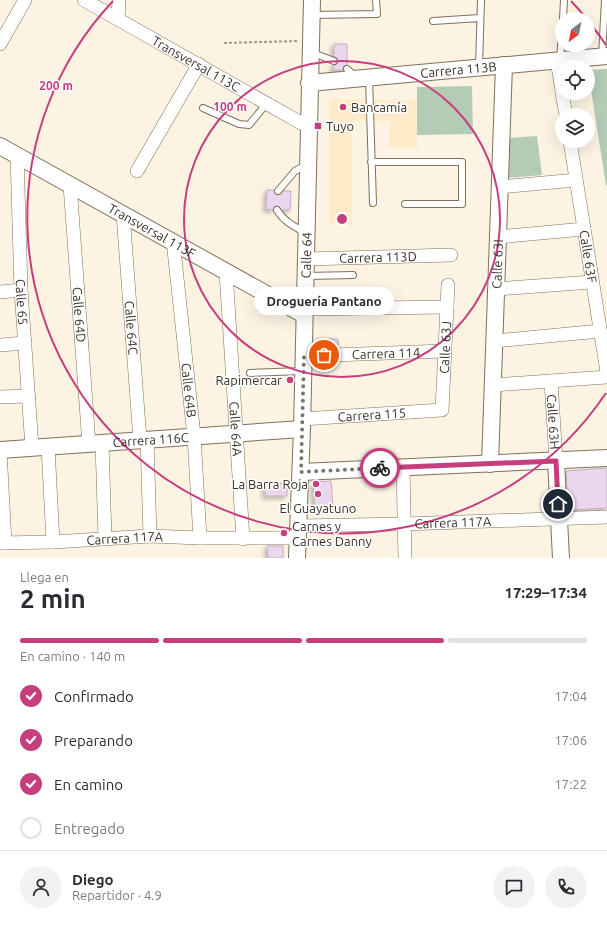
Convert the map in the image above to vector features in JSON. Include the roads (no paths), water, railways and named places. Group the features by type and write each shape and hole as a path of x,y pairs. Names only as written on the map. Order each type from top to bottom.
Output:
{"street":[{"path":"0,44 25,0"},
{"name":"Transversal 113C","path":"84,0 308,126"},
{"path":"118,19 119,0"},
{"name":"Calle 64","path":"297,558 304,363 308,126 312,7"},
{"name":"Carrera 113B","path":"559,60 605,56"},
{"name":"Carrera 113B","path":"309,83 358,75 478,68 555,60"},
{"path":"137,171 199,64"},
{"name":"Calle 63I","path":"490,464 504,65"},
{"name":"Transversal 113F","path":"0,146 226,272 304,312"},
{"name":"Calle 63F","path":"571,148 607,372"},
{"name":"Calle 65","path":"17,155 21,290 32,448"},
{"path":"500,187 576,180"},
{"name":"Calle 64D","path":"70,185 105,538"},
{"name":"Calle 64C","path":"123,214 144,440 150,536"},
{"path":"498,237 584,229"},
{"name":"Calle 64B","path":"174,243 194,436 200,538"},
{"name":"Carrera 113D","path":"306,259 451,255"},
{"name":"Calle 64A","path":"226,272 243,538"},
{"path":"496,289 592,282"},
{"name":"Calle 63J","path":"442,410 448,285"},
{"path":"0,292 21,290"},
{"path":"304,312 447,307"},
{"path":"494,341 600,331"},
{"path":"0,345 24,343"},
{"name":"Carrera 114","path":"304,363 445,351"},
{"path":"493,385 607,377"},
{"name":"Calle 63H","path":"551,381 561,558"},
{"path":"0,398 28,396"},
{"name":"Carrera 115","path":"302,424 442,410"},
{"name":"Carrera 116C","path":"0,450 237,434 302,424"},
{"path":"48,447 53,542"},
{"path":"0,450 2,543"},
{"path":"301,472 607,458"},
{"path":"403,467 405,558"},
{"name":"Carrera 117A","path":"2,543 53,542 150,536 243,538 298,532 404,524 607,517"}],"lane":[{"path":"312,7 377,14 376,0"},
{"path":"478,68 481,0"},
{"path":"563,12 564,0"},
{"path":"605,0 605,56"},
{"path":"433,21 480,18"},
{"path":"310,52 334,61"},
{"path":"559,60 560,52"},
{"path":"358,75 371,162 373,203"},
{"path":"203,108 239,124 249,125 267,104"},
{"path":"371,162 462,162 462,204 405,204"},
{"path":"278,191 295,171 308,165"},
{"path":"277,210 280,216 306,232"},
{"path":"305,276 353,275"},
{"path":"250,373 304,363"}],"place":[{"name":"Bancamía","path":"343,107"},
{"name":"Tuyo","path":"318,126"},
{"name":"Droguería Pantano","path":"324,355"},
{"name":"Rapimercar","path":"290,380"},
{"name":"La Barra Roja","path":"316,484"},
{"name":"El Guayatuno","path":"318,494"},
{"name":"Carnes y Carnes Danny","path":"284,533"}]}
